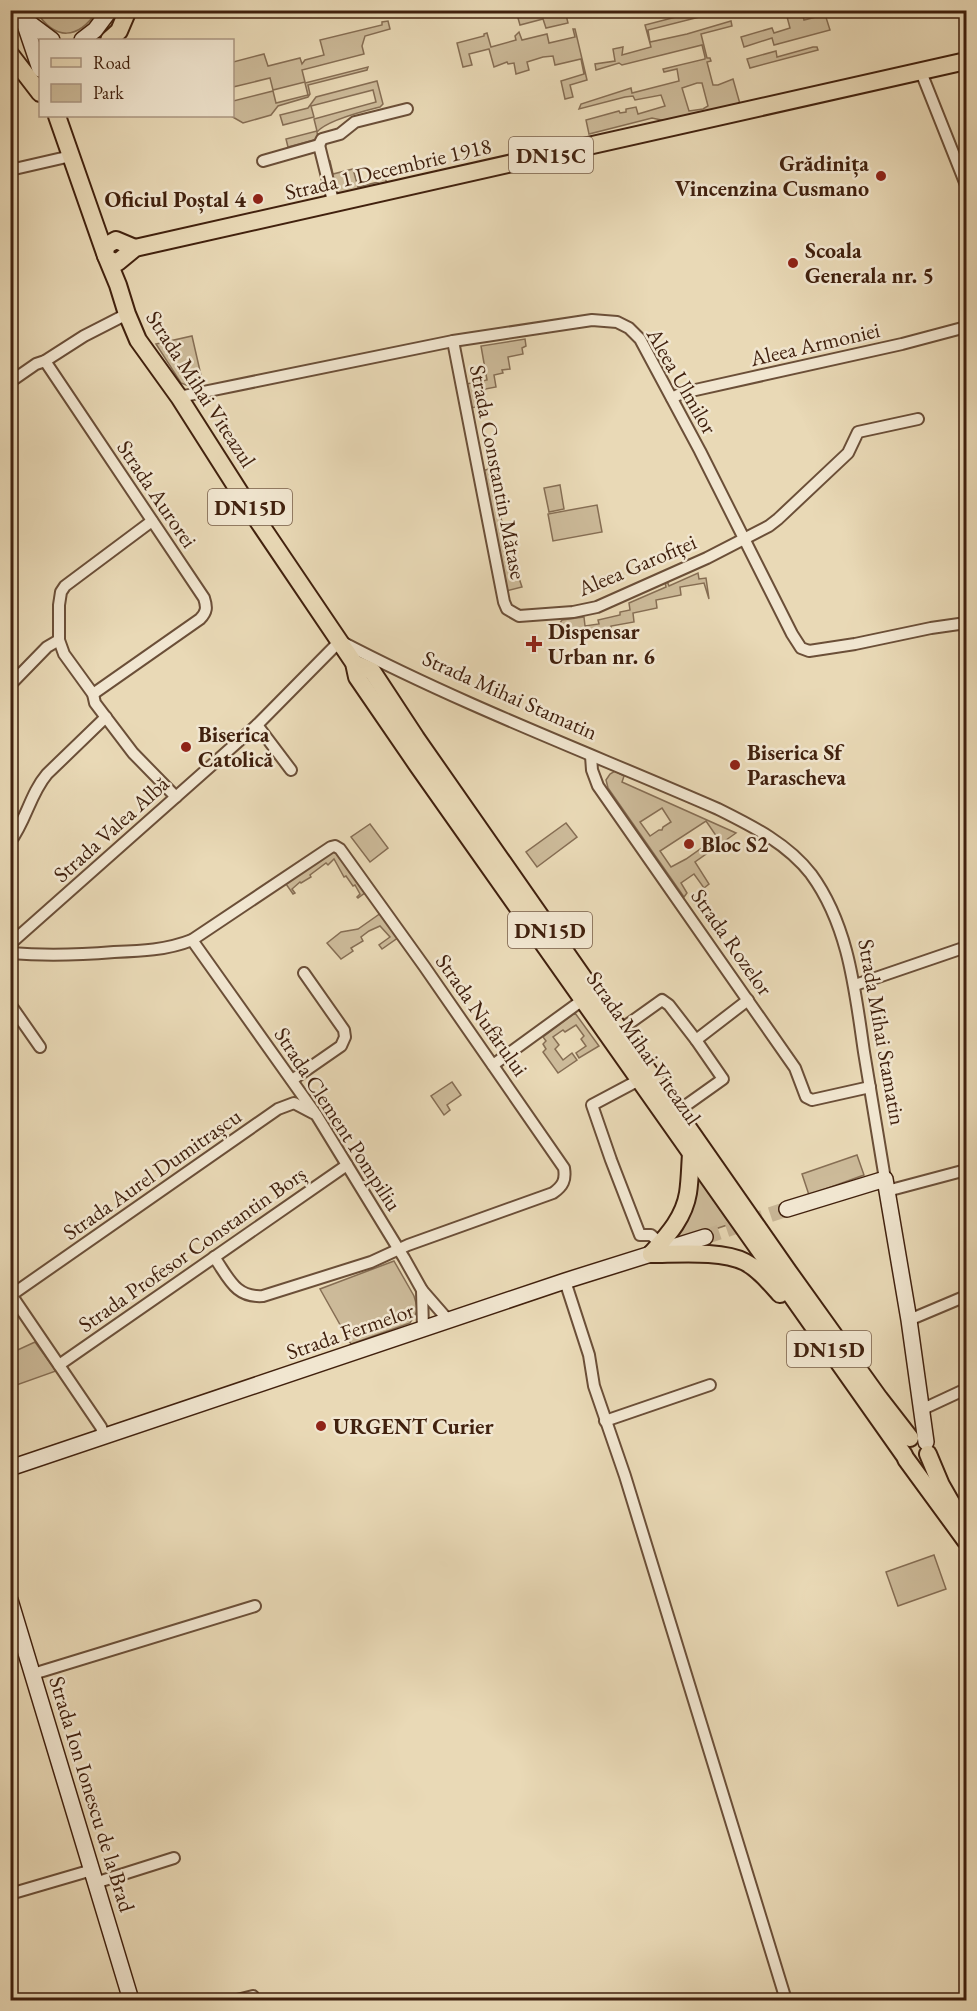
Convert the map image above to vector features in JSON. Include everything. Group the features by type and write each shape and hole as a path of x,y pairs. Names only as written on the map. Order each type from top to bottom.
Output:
{"main road":[{"path":"111,39 118,31 128,10"},
{"path":"10,54 39,92"},
{"name":"Strada 1 Decembrie 1918","path":"125,250 334,205 966,61"},
{"name":"Strada Mihai Viteazul","path":"57,117 127,314 146,352 179,397 258,521 340,641 354,663 357,677 363,686 588,997 620,1030 668,1105 879,1398 921,1445 941,1485 964,1518"},
{"name":"Strada Mihai Viteazul","path":"94,218 125,250 118,285"},
{"path":"105,254 113,262 125,250"},
{"path":"354,663 376,667"},
{"name":"Strada Mihai Viteazul","path":"376,667 639,1080 668,1105 691,1154 966,1541"},
{"path":"655,1249 676,1224 686,1202 691,1154"},
{"path":"655,1249 708,1254 744,1261 756,1269 818,1333"},
{"path":"904,1445 921,1445 920,1462 913,1462 905,1457 904,1445"}],"street":[{"path":"83,39 95,30 110,10"},
{"path":"21,15 51,39"},
{"path":"21,15 39,66"},
{"path":"921,72 966,185"},
{"path":"334,205 319,145 322,139 340,135 355,122 407,109"},
{"path":"263,161 319,145"},
{"path":"10,170 71,156"},
{"path":"10,382 84,336 127,314"},
{"name":"Aleea Ulmilor","path":"179,397 453,341 592,320 617,322 629,328 640,339 801,648 805,650 855,644 966,623"},
{"name":"Aleea Armoniei","path":"672,398 682,393 902,344 966,327"},
{"name":"Strada Constantin Mătase","path":"453,341 507,609"},
{"name":"Strada Aurorei","path":"45,362 204,598 206,606 205,614 200,619 93,694"},
{"name":"Aleea Garofiței","path":"507,609 519,616 573,612 597,607 696,562 778,519 848,453 858,432 918,419"},
{"path":"152,521 65,586 61,592 59,605 59,640 64,654 93,694 95,703 134,753 176,797"},
{"path":"10,685 47,647 59,640"},
{"name":"Strada Mihai Stamatin","path":"340,641 376,667 718,809 752,826 781,845 810,873 829,903 840,930 855,985 922,1409 921,1445"},
{"name":"Strada Valea Albă","path":"10,944 257,725 340,641"},
{"path":"10,842 18,831 39,783 106,717"},
{"path":"257,725 291,770"},
{"name":"Strada Rozelor","path":"591,756 592,770 598,786 795,1068 806,1096 812,1100 870,1087"},
{"name":"Strada Nufărului","path":"10,953 40,956 170,948 192,940 335,846 340,849 395,925 564,1168 563,1183 553,1192 408,1245 371,1263 263,1296 252,1297 240,1293 214,1257"},
{"name":"Strada Clement Pompiliu","path":"192,940 317,1116 423,1290 449,1321"},
{"path":"855,985 966,947"},
{"path":"292,1080 341,1046 345,1037 344,1030 304,973"},
{"path":"493,1065 588,997"},
{"path":"620,1030 662,1000 669,1005 723,1079 668,1105"},
{"path":"696,1040 748,1000"},
{"path":"10,1004 40,1047"},
{"path":"639,1080 592,1105 610,1160 640,1235 651,1235 655,1249"},
{"name":"Strada Aurel Dumitrașcu","path":"11,1295 278,1109 294,1103 317,1116"},
{"name":"Strada Profesor Constantin Borș","path":"59,1365 347,1166"},
{"path":"788,1209 886,1185 966,1170"},
{"name":"Strada Fermelor","path":"10,1468 423,1330 655,1249 705,1237"},
{"path":"565,1281 589,1355 594,1386 625,1476 786,2001"},
{"path":"423,1290 423,1330"},
{"path":"11,1295 101,1427 104,1437"},
{"path":"909,1320 966,1296"},
{"path":"605,1421 710,1385"},
{"path":"922,1409 966,1389"},
{"name":"Strada Ion Ionescu de la Brad","path":"10,1600 131,2001"},
{"path":"33,1674 255,1606"},
{"path":"10,1894 174,1858"},
{"path":"237,2001 253,1995"}],"green space":[{"path":"36,11 97,11 82,27 74,32 66,33 51,28"},
{"path":"516,11 565,11 568,23 546,28 543,19 520,25"},
{"path":"699,11 723,11 648,30 650,42 731,21 732,26 701,34 707,58 711,61 707,62 713,85 733,79 740,104 666,121 652,118 589,134 586,120 619,111 620,113 626,112 626,109 636,107 638,114 665,106 661,95 635,100 633,96 625,97 579,109 581,104 631,88 632,93 679,81 677,69 664,72 663,69 705,59 702,45 596,70 595,64 615,61 613,49 623,47 622,55 651,47 645,25","holes":["702,83 708,106 689,111 682,88"]},
{"path":"771,11 802,11 804,20 824,15 824,11 830,30 774,45 772,38 744,47 741,37 772,28 774,33 790,28 786,13 778,15"},
{"path":"388,21 390,29 365,36 362,46 364,54 302,70 305,82 273,90 270,78 234,87 234,62 264,54 268,66 300,58 302,64 305,60 324,55 320,40 382,25 382,22"},
{"path":"573,29 575,29 587,80 570,85 573,97 565,99 561,81 584,74 581,59 555,65 553,56 543,57 527,62 529,70 516,74 514,63 508,64 507,62 494,67 489,49 469,54 472,65 463,67 457,43 484,36 487,33 491,47 516,40 515,36 519,32 522,40 547,34 549,43 575,37"},
{"path":"817,47 818,50 750,68 747,59 776,51 777,57"},
{"path":"368,67 367,70 308,85 310,94 308,97 278,106 271,115 243,123 233,117 234,101 273,91 276,103 308,95 305,83"},
{"path":"377,81 383,104 380,107 337,120 317,132 318,139 288,147 286,139 317,131 314,119 376,102 373,90 311,106 314,117 283,125 280,115 308,108 316,97"},
{"path":"330,161 333,174 353,169 358,187 378,182 374,172 383,170 387,184 336,197 327,162"},
{"path":"192,336 203,384 191,387 181,383 156,344"},
{"path":"525,339 526,346 522,348 523,354 508,357 510,369 502,370 503,373 494,375 496,387 480,390 483,406 470,408 466,384 487,380 481,346"},
{"path":"489,469 492,472 498,501 496,502 505,538 503,538 504,544 506,544 509,560 517,559 522,587 506,591 482,471"},
{"path":"560,485 564,509 549,512 544,488"},
{"path":"597,505 602,532 553,541 548,514"},
{"path":"698,573 699,579 706,578 709,599 704,583 680,587 681,595 656,600 657,608 633,613 634,622 611,626 612,634 589,638 587,630 562,634 560,623 562,620 584,617 585,626 599,624 598,620 630,610 629,603 666,587 665,582 667,581 669,586"},
{"path":"615,771 624,776 622,782 736,833 695,862 709,884 704,888 694,874 681,883 687,893 684,897 608,788 606,780","holes":["662,808 671,822 650,836 640,822","706,821 717,837 671,867 660,851"]},
{"path":"566,823 577,837 537,867 526,852"},
{"path":"370,824 388,848 370,862 351,837"},
{"path":"330,852 337,853 366,892 357,897 360,894 355,885 353,886 346,876 344,877 334,859 310,875 311,877 300,882 292,889 295,893 293,894 286,884"},
{"path":"381,913 399,937 382,949 379,945 390,937 380,926 361,937 363,941 351,948 353,951 341,959 327,943 341,932 358,929"},
{"path":"575,1013 599,1046 579,1058 576,1053 586,1046 581,1039 584,1036 576,1025 565,1032 563,1030 553,1037 559,1045 555,1049 563,1060 572,1053 577,1060 558,1073 543,1052 546,1049 543,1044 546,1041 543,1037"},
{"path":"452,1082 461,1095 447,1105 450,1110 444,1115 431,1096"},
{"path":"857,1155 864,1175 809,1195 802,1174"},
{"path":"695,1173 730,1224 671,1244"},
{"path":"394,1261 414,1296 418,1310 410,1323 351,1344 320,1289"},
{"path":"35,1342 56,1371 11,1387 11,1353"},
{"path":"934,1555 946,1589 898,1606 886,1572"}],"tunnel":[{"path":"705,1237 787,1209"}],"place":[{"name":"Grădinița Vincenzina Cusmano","path":"881,176"},
{"name":"Oficiul Poștal 4","path":"258,199"},
{"name":"Scoala Generala nr. 5","path":"793,263"},
{"name":"Dispensar Urban nr. 6","path":"534,644"},
{"name":"Biserica Catolică","path":"186,747"},
{"name":"Biserica Sf Parascheva","path":"735,765"},
{"name":"Bloc S2","path":"689,844"},
{"name":"URGENT Curier","path":"321,1426"}]}
